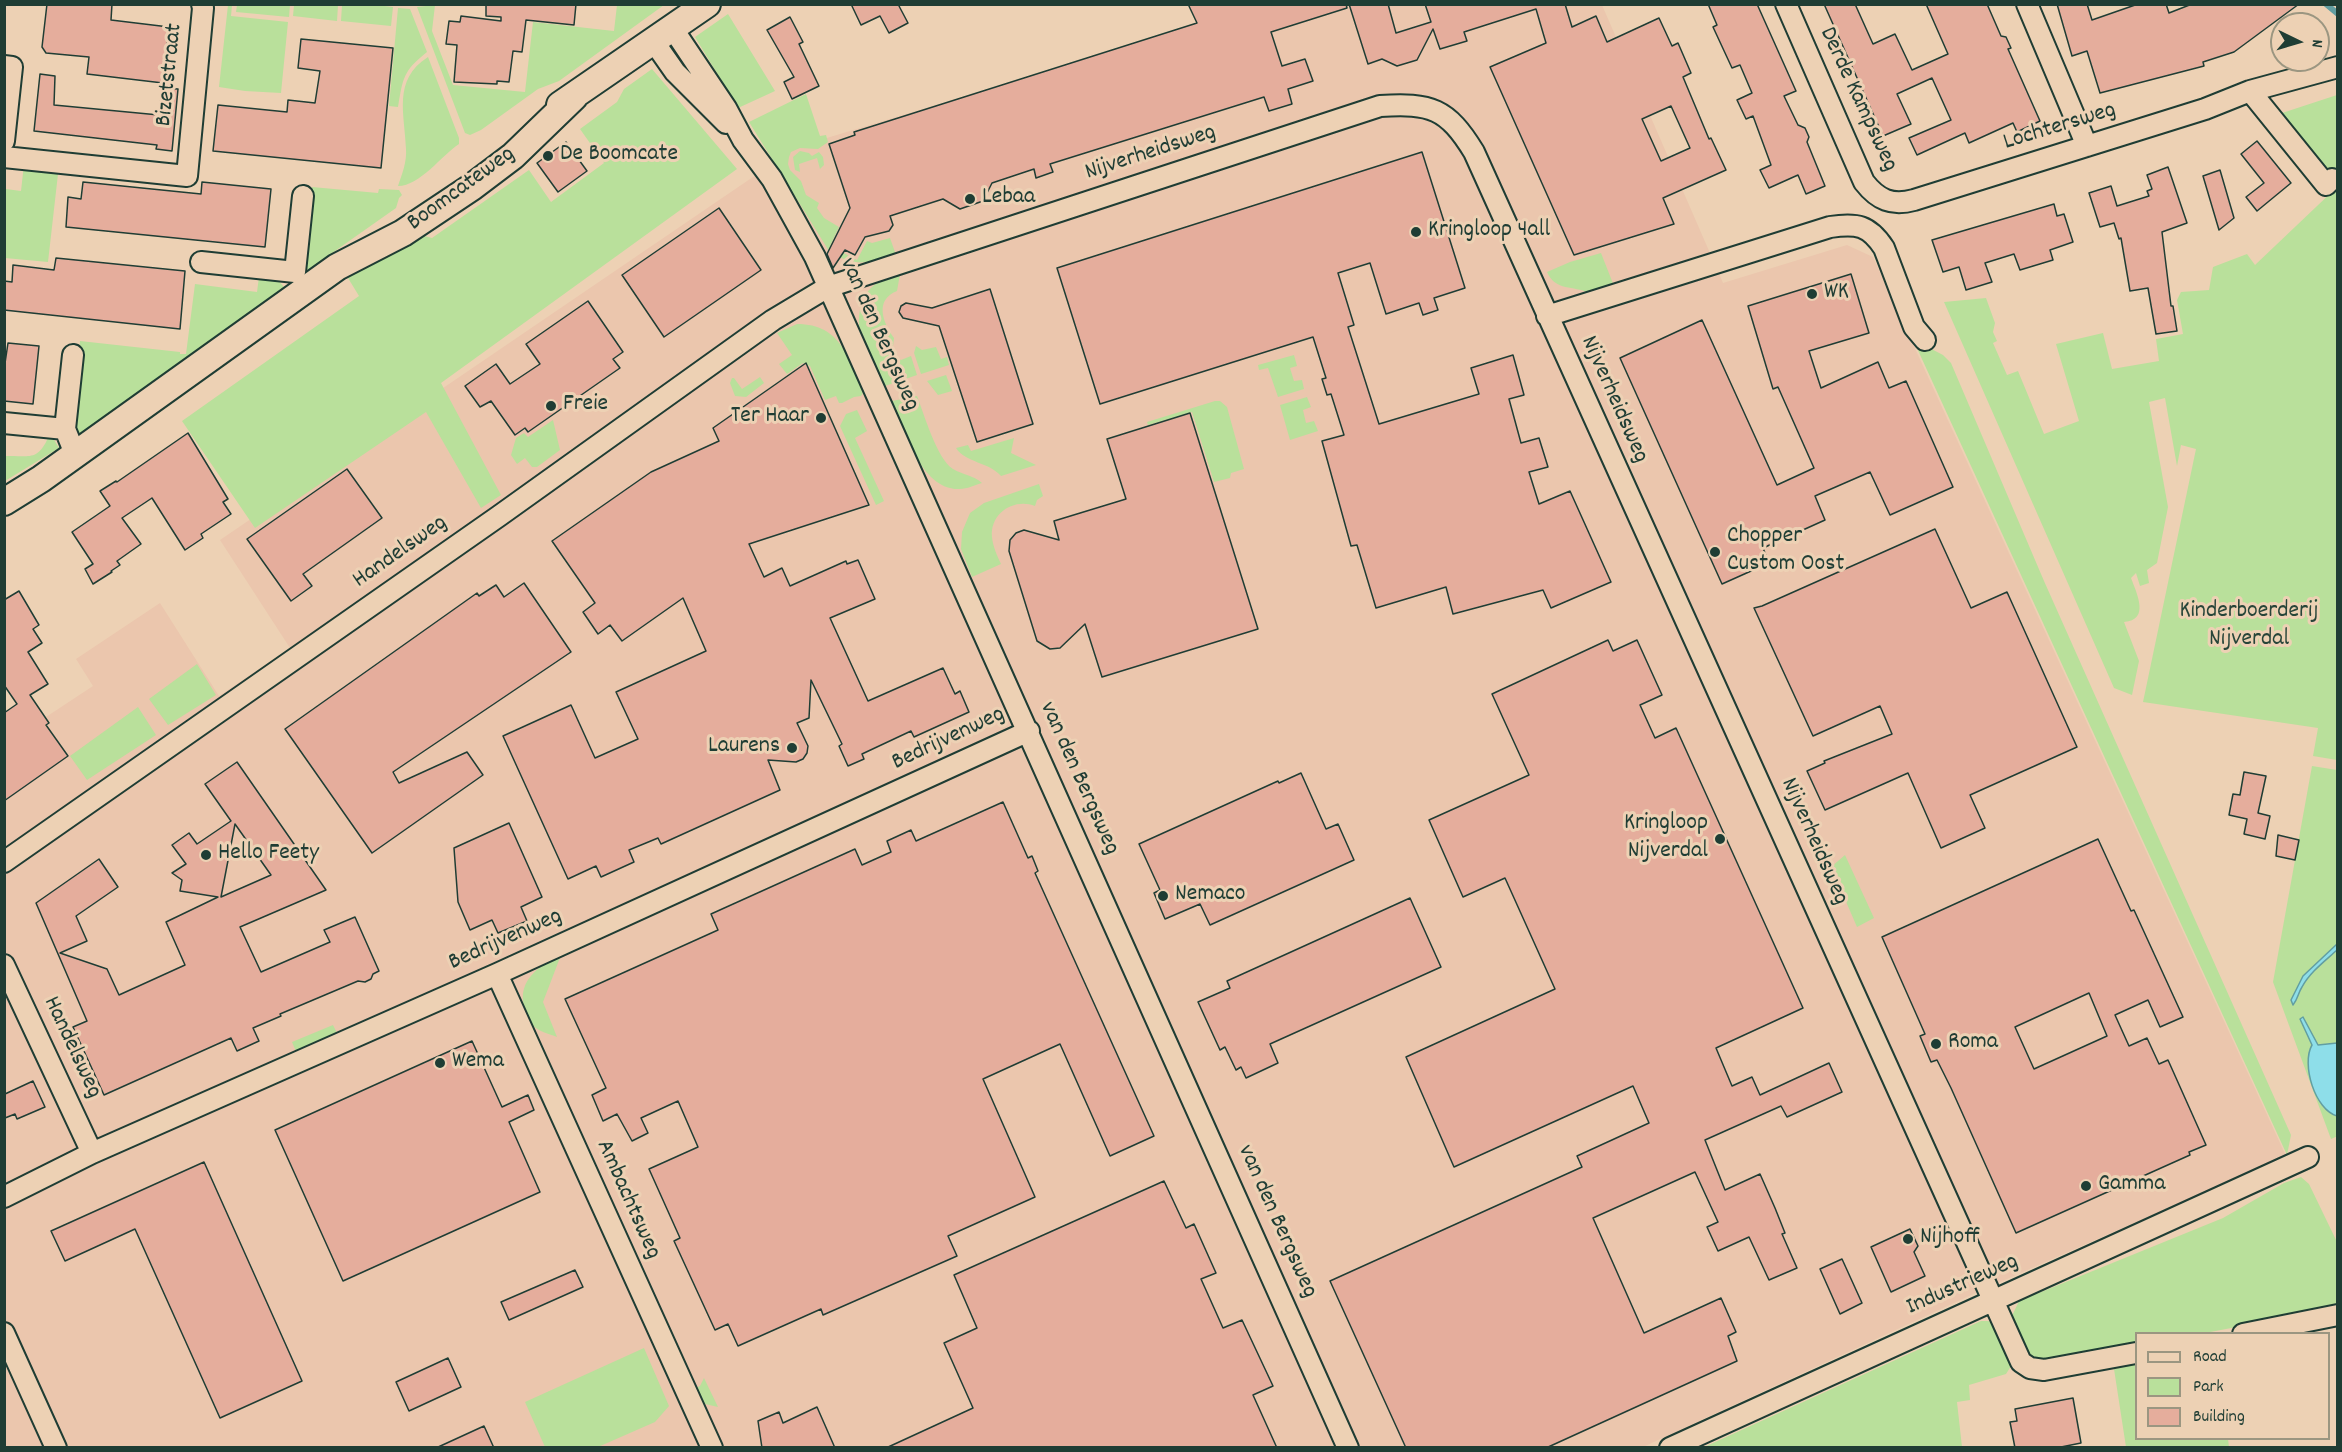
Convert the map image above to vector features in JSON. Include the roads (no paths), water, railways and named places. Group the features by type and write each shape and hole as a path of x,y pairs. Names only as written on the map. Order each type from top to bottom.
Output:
{"street":[{"name":"Bizetstraat","path":"4,157 187,176 202,4"},
{"name":"Boomcateweg","path":"4,502 75,454 300,280 337,267 357,246 540,117 574,97 707,4"},
{"name":"Derde Kampsweg","path":"1786,4 1864,182 1883,200 1870,230"},
{"path":"2027,4 2087,146"},
{"name":"van den Bergsweg","path":"664,35 675,72 743,140 772,179 808,244 1029,731 1348,1448"},
{"path":"4,66 12,67 4,141"},
{"name":"Lochtersweg","path":"1883,200 1894,203 1905,202 2205,109 2250,91 2337,67"},
{"path":"2250,91 2326,184 2332,180"},
{"name":"Nijverheidsweg","path":"828,286 1380,106 1412,104 1441,112 1460,129 1474,152 2021,1362 2030,1368 2044,1370 2135,1353"},
{"path":"201,262 300,280 303,196"},
{"path":"1547,316 1830,227 1849,225 1870,230 1884,248 1914,327 1925,340"},
{"name":"Handelsweg","path":"4,862 499,516 773,320 828,286"},
{"path":"74,355 65,429 75,454"},
{"path":"4,423 65,429"},
{"name":"Bedrijvenweg","path":"4,1197 92,1153 497,974 1029,731"},
{"name":"Handelsweg","path":"4,965 92,1153"},
{"name":"Ambachtsweg","path":"497,974 712,1448"},
{"name":"Industrieweg","path":"1670,1448 2308,1157"},
{"path":"2253,1332 2337,1315"},
{"path":"4,1333 56,1448"}],"water":[{"path":"2337,944 2337,950 2309,976 2293,1005 2291,1000 2303,976"},
{"path":"2303,1017 2318,1045 2337,1043 2337,1116 2322,1105 2312,1085 2308,1063 2312,1045 2300,1019"}],"waterway":[{"path":"2326,4 2338,14"}],"place":[{"name":"De Boomcate","path":"548,156"},
{"name":"Lebaa","path":"970,199"},
{"name":"Kringloop 4all","path":"1416,232"},
{"name":"WK","path":"1812,294"},
{"name":"Freie","path":"551,406"},
{"name":"Ter Haar","path":"821,418"},
{"name":"Chopper Custom Oost","path":"1715,552"},
{"name":"Laurens","path":"792,748"},
{"name":"Kringloop Nijverdal","path":"1720,839"},
{"name":"Hello Feety","path":"206,855"},
{"name":"Nemaco","path":"1163,896"},
{"name":"Roma","path":"1936,1044"},
{"name":"Wema","path":"440,1063"},
{"name":"Gamma","path":"2086,1186"},
{"name":"Nijhoff","path":"1908,1239"}],"park label":[{"name":"Kinderboerderij Nijverdal","path":"2249,627"}]}
